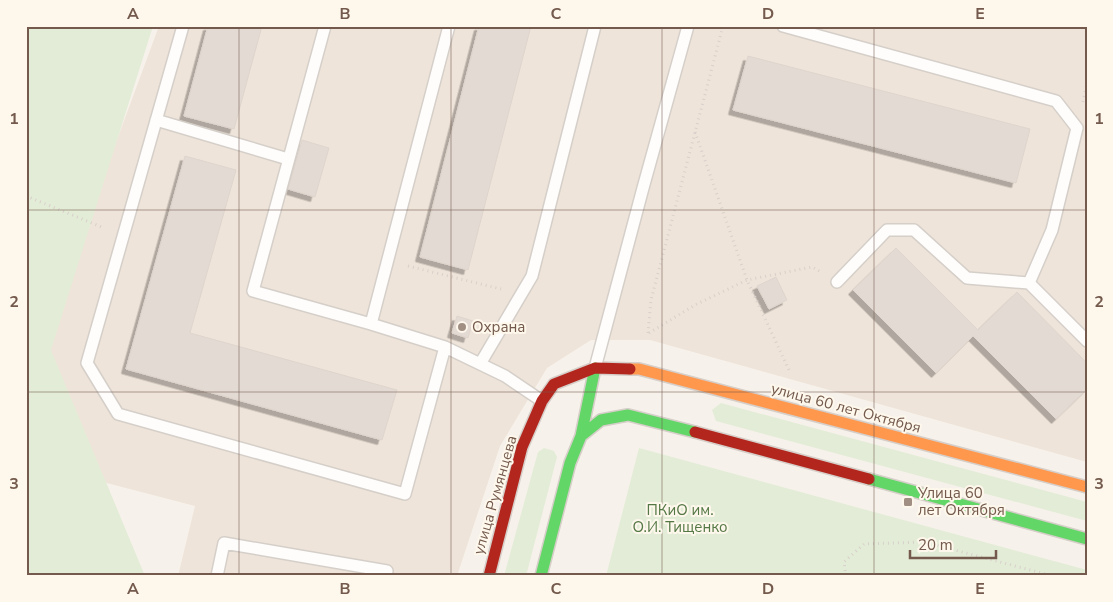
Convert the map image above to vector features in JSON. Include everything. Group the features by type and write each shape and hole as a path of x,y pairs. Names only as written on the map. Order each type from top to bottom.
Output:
{"main road":[{"name":"улица Румянцева","path":"489,576 522,447 542,400 554,384 596,368"},
{"path":"541,576 570,463 581,436 596,368"},
{"name":"улица 60 лет Октября","path":"596,368 639,370 1087,487"},
{"path":"581,436 601,420 628,415 712,436 1087,539"}],"lane":[{"path":"183,26 87,363 118,414 405,494 445,347"},
{"path":"325,26 253,291 372,324 445,347 506,376 542,400"},
{"path":"372,324 449,26"},
{"path":"480,364 532,276 595,26"},
{"path":"596,368 688,26"},
{"path":"783,26 1056,101 1077,128 1052,230 1028,283"},
{"path":"156,120 288,159"},
{"path":"838,282 887,230 914,230 968,278 1028,283 1087,341"},
{"path":"217,576 224,543 387,571 385,576"}],"path":[{"path":"723,26 651,300 648,333 695,305 748,280 812,266 838,282"},
{"path":"695,131 748,280 789,370"},
{"path":"26,196 123,236"},
{"path":"388,262 522,294"},
{"path":"846,576 844,562 864,544 924,542 1053,576"}],"shaded area":[{"path":"159,26 1087,26 1087,462 650,340 591,340 547,368 500,446 457,576 178,576 195,506 26,462 26,348 39,351"}],"green space":[{"path":"26,26 153,26 51,350 145,576 26,576"},
{"path":"721,403 1087,502 1087,521 716,421 712,410"},
{"path":"544,448 554,451 557,457 526,576 504,576 538,452"},
{"name":"ПКиО им. О.И. Тищенко","path":"639,448 1087,570 1087,576 606,576"}],"building":[{"path":"208,26 262,26 234,129 184,116"},
{"path":"479,26 531,26 468,270 420,257"},
{"path":"748,56 1030,129 1016,183 733,110"},
{"path":"302,140 329,148 315,197 288,189"},
{"path":"185,156 236,170 190,333 397,390 382,440 126,369"},
{"path":"896,248 978,330 1017,292 1087,363 1087,389 1056,419 973,336 936,373 853,290"},
{"path":"776,277 787,300 769,309 757,286"},
{"name":"Охрана","path":"457,316 473,321 468,338 452,333"}],"traffic: fast":[{"path":"581,436 595,368"},
{"path":"541,576 570,463 581,436 601,420 628,415 695,432"},
{"path":"869,479 1087,539"}],"traffic: slow":[{"path":"630,369 639,369 1087,487"}],"traffic: jam":[{"path":"489,576 522,447 542,401 554,384 595,368 630,369"},
{"path":"695,432 869,479"}],"place":[{"name":"Охрана","path":"462,327"},
{"name":"Улица 60 лет Октября","path":"908,502"}]}
